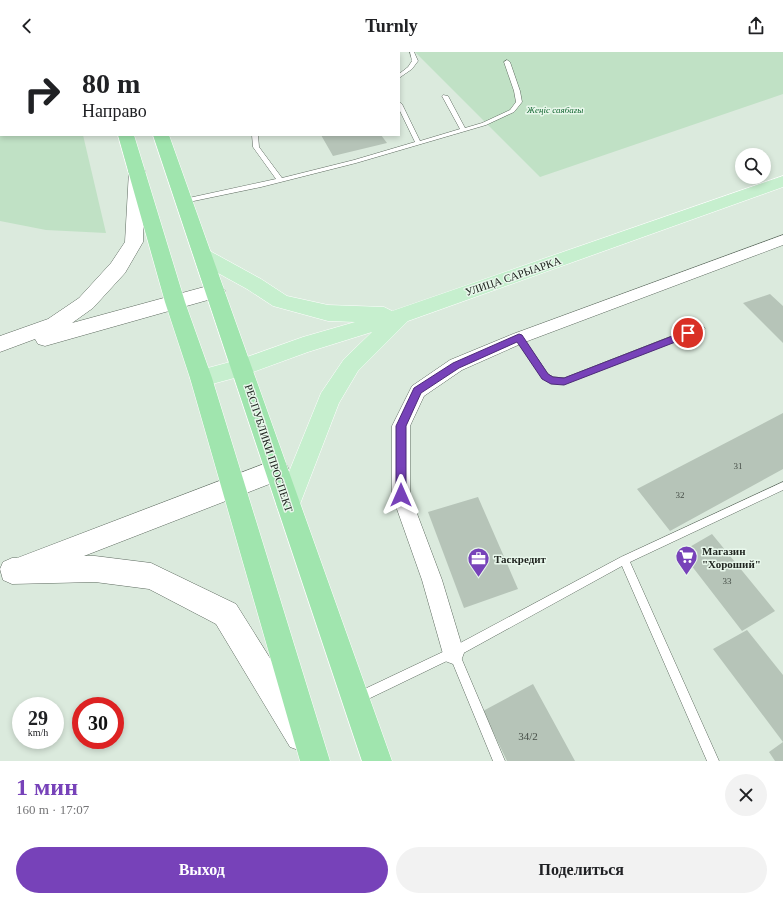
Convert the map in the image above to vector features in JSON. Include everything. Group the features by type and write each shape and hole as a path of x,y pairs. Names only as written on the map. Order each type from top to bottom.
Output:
{"highway":[{"path":"126,136 175,302 202,378 315,759"},
{"name":"РЕСПУБЛИКИ ПРОСПЕКТ","path":"161,136 377,761"}],"main road":[{"path":"0,344 55,324 86,303 118,268 134,242 137,171"},
{"name":"УЛИЦА САРЫАРКА","path":"202,378 242,367 303,346 403,315 783,181"},
{"path":"203,256 254,284 280,301 290,304 328,314 403,315"},
{"path":"0,350 215,291"},
{"path":"288,504 329,399 351,365 403,315"},
{"path":"6,574 277,470"},
{"path":"6,574 95,569 151,576 226,614 315,759"}],"street":[{"path":"454,653 432,580 401,495 401,426 418,391 456,365 519,338 783,240"}],"lane":[{"path":"400,75 410,68 415,61 412,52"},
{"path":"184,201 280,180 356,161 484,124 512,111 519,102 517,91 507,62"},
{"path":"445,96 463,129"},
{"path":"400,106 418,142"},
{"path":"255,136 256,147 280,180"},
{"path":"519,338 545,376 551,380 564,381 701,328"},
{"path":"356,699 454,653 624,560 783,486"},
{"path":"624,560 713,761"},
{"path":"454,653 499,761"}],"green space":[{"name":"Жеңіс саябағы","path":"415,52 783,52 783,94 540,177"},
{"path":"0,136 83,136 106,233 46,230 0,221"}],"building":[{"path":"322,136 382,136 387,143 333,156"},
{"path":"770,294 783,306 783,343 743,303"},
{"path":"783,413 783,469 670,531 637,489"},
{"path":"478,497 518,589 464,608 428,512"},
{"path":"712,534 775,611 742,631 681,552"},
{"path":"747,630 783,675 783,742 713,649"},
{"path":"533,684 575,761 507,761 483,711"},
{"path":"783,742 783,761 775,761 769,752"}],"place":[{"name":"Магазин \"Хороший\"","path":"687,576"},
{"name":"Таскредит","path":"479,578"}],"route":[{"path":"401,495 401,426 418,391 456,365 519,338 545,376 558,382 688,333"}]}
